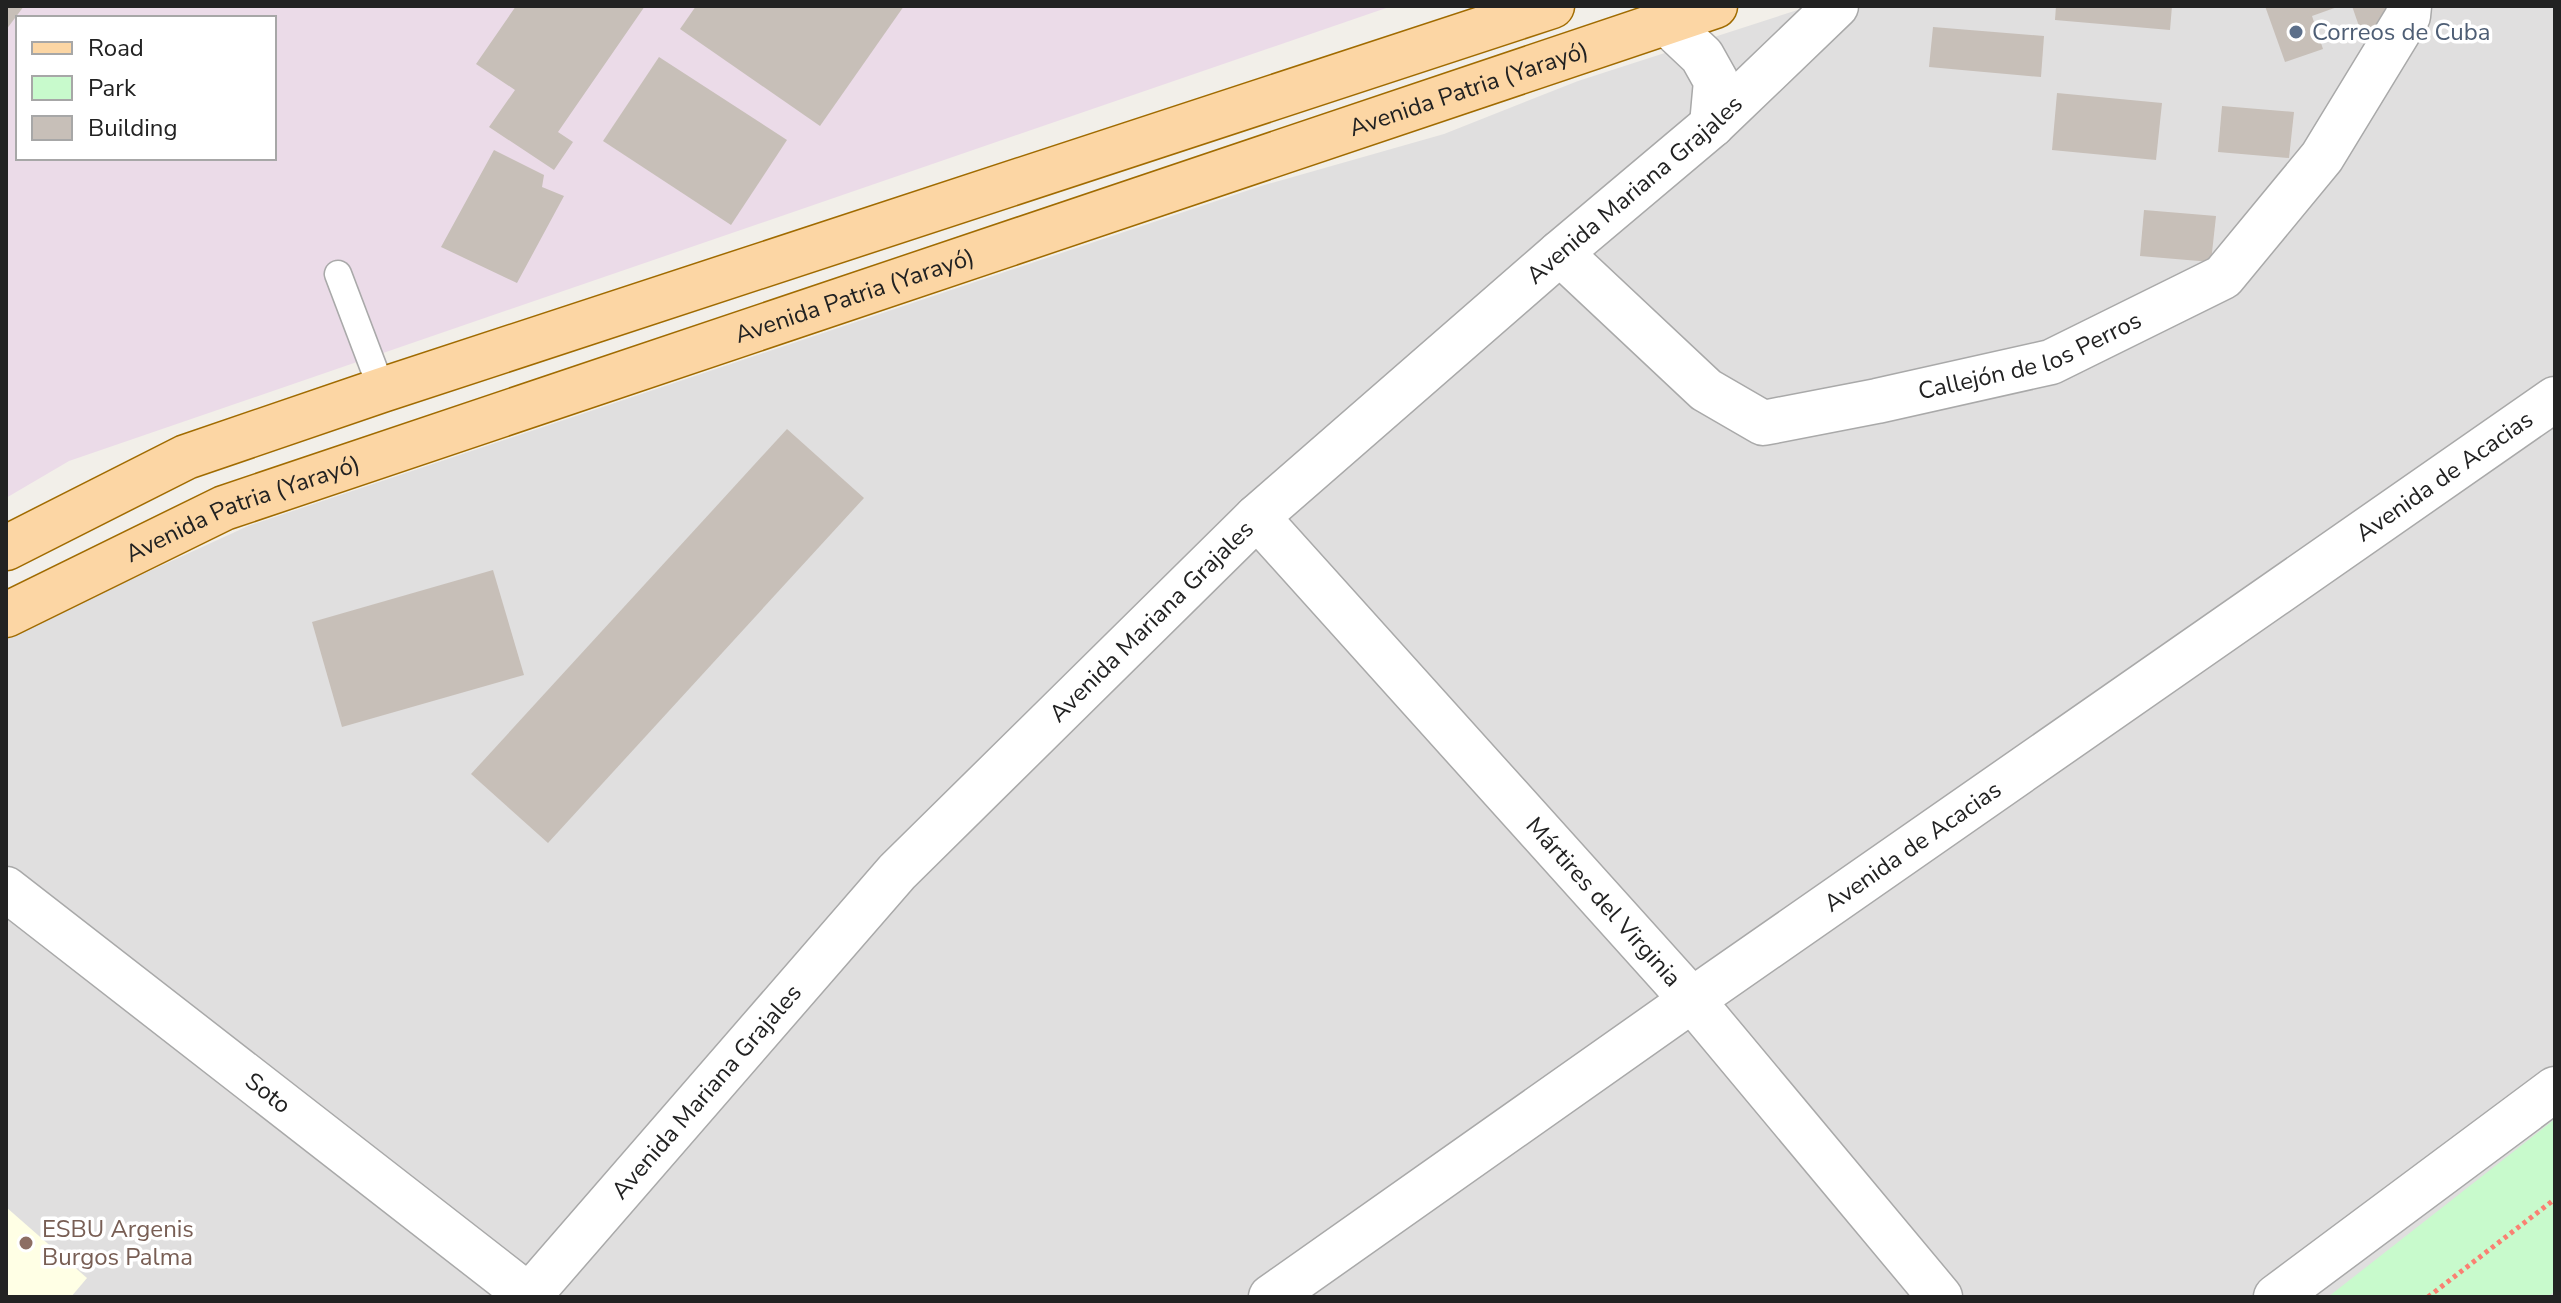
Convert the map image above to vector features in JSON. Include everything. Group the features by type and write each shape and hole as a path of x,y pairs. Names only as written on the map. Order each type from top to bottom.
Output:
{"main road":[{"path":"6,548 186,457 1552,6"},
{"name":"Avenida Patria (Yarayó)","path":"6,615 224,508 1715,6"}],"street":[{"name":"Avenida Mariana Grajales","path":"528,1296 897,872 1257,517 1712,125 1836,6"},
{"name":"Callejón de los Perros","path":"1560,253 1706,390 1763,423 2051,362 2223,277 2322,157 2408,16 2409,6"},
{"path":"1667,23 1702,56 1716,81 1712,125"},
{"name":"Avenida de Acacias","path":"1271,1297 2555,399"},
{"name":"Mártires del Virginia","path":"1257,517 1692,1000 1940,1297"},
{"name":"Soto","path":"6,889 528,1296"},
{"path":"2276,1297 2555,1089"}],"lane":[{"path":"338,274 382,390"}],"path":[{"path":"2428,1297 2555,1199"}],"shaded area":[{"path":"6,6 1392,6 69,461 6,498"},
{"path":"1810,6 2555,6 2555,1297 6,1297 6,640 23,629 248,526 1261,186 1444,134 1578,81"},
{"name":"ESBU Argenis Burgos Palma","path":"6,1207 87,1278 71,1297 6,1297"}],"green space":[{"path":"2555,1119 2555,1291 2548,1297 2328,1297"}],"building":[{"path":"6,6 24,6 16,16 6,30"},
{"path":"516,6 645,6 558,132 573,142 554,170 489,127 515,90 476,64"},
{"path":"696,6 904,6 820,126 680,29"},
{"path":"2056,6 2172,6 2170,30 2055,20"},
{"name":"Correos de Cuba","path":"2265,6 2340,6 2312,16 2323,49 2285,62"},
{"name":"Correos de Cuba","path":"2352,6 2391,6 2396,20 2361,32"},
{"path":"1933,27 2044,36 2041,77 1929,67"},
{"path":"659,57 787,140 731,225 603,141"},
{"path":"2057,93 2162,103 2156,160 2052,150"},
{"path":"2222,106 2294,112 2289,158 2218,152"},
{"path":"494,150 544,175 542,187 564,196 517,283 441,247"},
{"path":"2144,210 2216,216 2211,262 2140,256"},
{"path":"787,429 864,498 548,843 471,774"},
{"path":"493,570 524,675 342,727 312,622"}],"place":[{"name":"Correos de Cuba","path":"2296,32"},
{"name":"ESBU Argenis Burgos Palma","path":"26,1243"}]}
